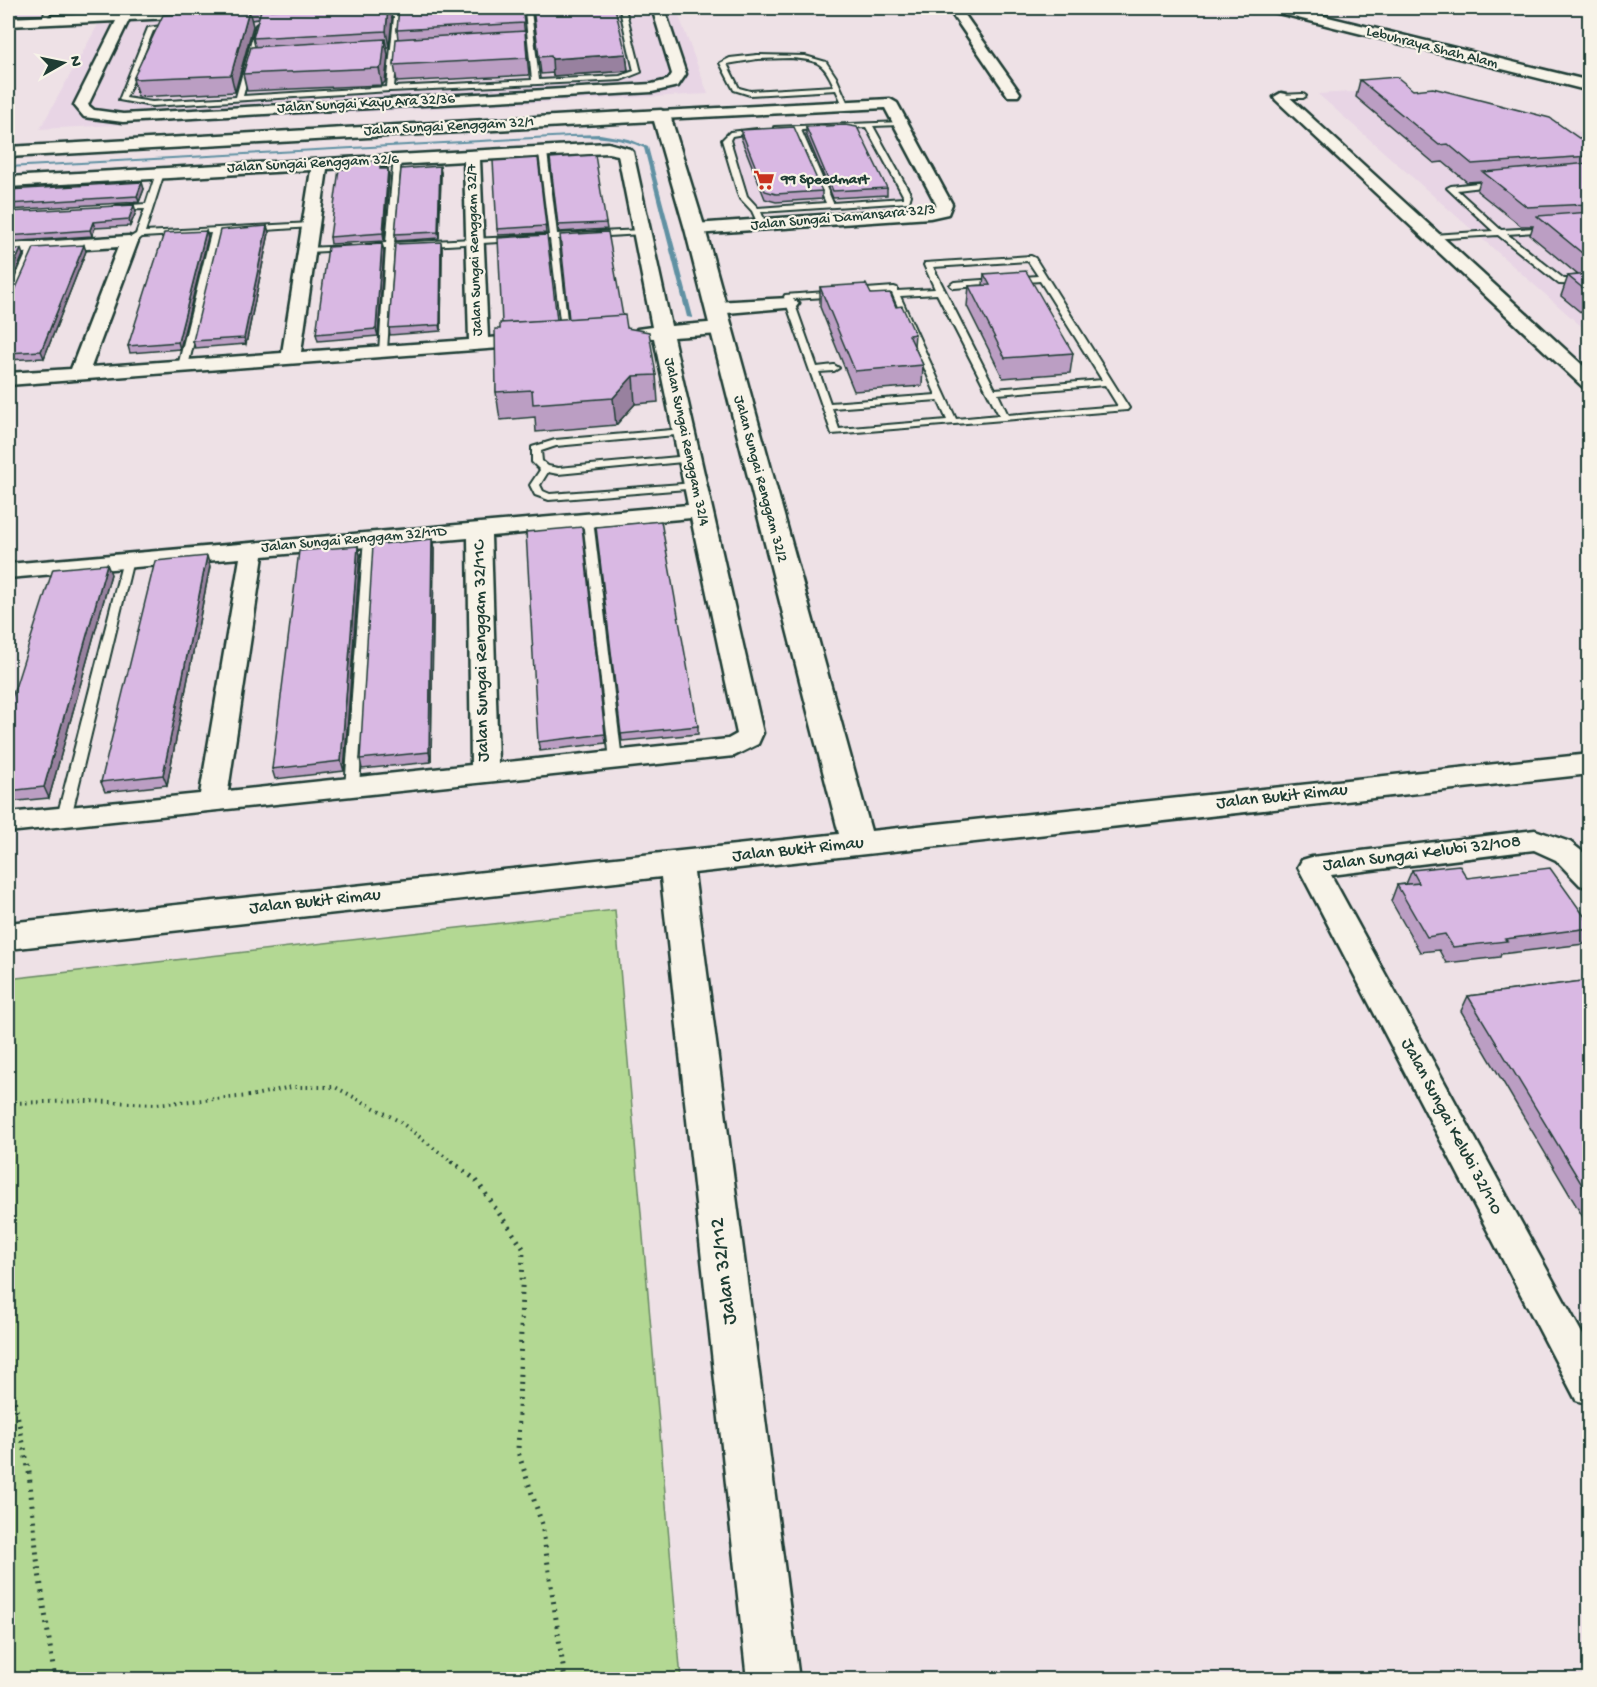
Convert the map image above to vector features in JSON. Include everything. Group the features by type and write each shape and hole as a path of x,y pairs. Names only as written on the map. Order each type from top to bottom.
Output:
{"main road":[{"name":"Lebuhraya Shah Alam","path":"1275,8 1590,86"},
{"name":"Lebuhraya Shah Alam","path":"1311,8 1590,75"},
{"name":"Jalan Sungai Renggam 32/1","path":"8,152 661,115"},
{"name":"Jalan Sungai Renggam 32/2","path":"661,115 695,229 858,843"},
{"name":"Jalan Bukit Rimau","path":"8,936 1590,764"},
{"name":"Jalan 32/112","path":"676,863 773,1680"}],"street":[{"path":"8,22 117,14 233,13 311,8"},
{"name":"Jalan Sungai Kayu Ara 32/36","path":"117,14 81,105 89,114 123,118 652,88 674,83 679,74 658,8"},
{"path":"954,8 1012,93"},
{"path":"1281,97 1590,383"},
{"name":"Jalan Sungai Renggam 32/1","path":"661,115 890,103"},
{"name":"Jalan Sungai Damansara 32/3","path":"695,229 759,217 930,213 942,210 944,204 890,103"},
{"name":"Jalan Sungai Renggam 32/6","path":"8,182 320,163 619,149"},
{"name":"Jalan Sungai Renggam 32/4","path":"616,760 734,747 749,738 694,486 626,152 619,149"},
{"name":"Jalan Sungai Renggam 32/7","path":"472,155 478,344"},
{"path":"291,356 320,163"},
{"path":"8,249 134,238 79,374"},
{"path":"620,335 663,332 790,303"},
{"path":"8,379 291,356 588,337"},
{"name":"Jalan Sungai Renggam 32/11D","path":"8,571 700,511"},
{"name":"Jalan Sungai Renggam 32/11C","path":"479,529 484,774"},
{"path":"212,802 252,549"},
{"path":"8,823 616,760"},
{"name":"Jalan Sungai Kelubi 32/108","path":"1312,867 1535,840 1554,846 1575,858 1590,878"},
{"name":"Jalan Sungai Kelubi 32/110","path":"1312,867 1590,1387"}],"lane":[{"path":"43,20 50,8"},
{"path":"492,11 560,8"},
{"path":"182,26 150,29 122,100 152,104 635,75 638,72 623,9 620,8"},
{"path":"528,9 536,82"},
{"path":"363,17 421,14"},
{"path":"390,89 397,15"},
{"path":"252,22 272,21"},
{"path":"239,99 260,22"},
{"path":"520,44 531,44"},
{"path":"381,51 404,50"},
{"path":"251,59 262,58"},
{"path":"837,88 750,93 736,88 723,63 736,59 816,58 825,63 845,104"},
{"path":"1281,97 1303,96"},
{"path":"869,125 907,195 906,200 831,206 759,217 743,197 726,140 730,134 797,128 900,123"},
{"path":"797,128 831,206"},
{"path":"543,152 566,339"},
{"path":"382,351 396,159"},
{"path":"134,238 150,206 160,173"},
{"path":"1509,182 1452,188 1499,232 1562,282 1590,282"},
{"path":"102,208 150,206"},
{"path":"134,238 311,225"},
{"path":"1433,237 1556,228"},
{"path":"183,366 216,231"},
{"path":"307,250 642,232"},
{"path":"8,303 33,247"},
{"path":"894,290 788,297 835,432 953,422 1005,418 1124,408 1031,258 928,265 1005,418"},
{"path":"954,285 1043,278"},
{"path":"940,291 895,294 953,422"},
{"path":"813,370 834,368"},
{"path":"991,392 1108,382"},
{"path":"826,406 941,397"},
{"path":"683,432 555,443 536,449 537,462 545,469 558,471 690,459"},
{"path":"545,469 535,485 539,494 549,497 694,486"},
{"path":"588,520 616,760"},
{"path":"352,788 369,538"},
{"path":"64,817 128,560"}],"path":[{"path":"8,1103 85,1101 156,1104 250,1096 291,1087 335,1087 399,1121 477,1180 523,1248 518,1452 542,1524 566,1680"},
{"path":"8,1370 29,1472 37,1559 55,1680"}],"shaded area":[{"path":"8,8 676,8 708,94 40,129 105,12 8,16"},
{"path":"1384,90 1589,134 1589,333 1318,94"},
{"path":"867,127 903,198 758,207 752,203 731,140 736,134"}],"green space":[{"path":"615,910 681,1679 8,1679 8,979"}],"building":[{"path":"388,8 386,31 253,38 261,10"},
{"path":"399,8 522,8 524,23 397,30"},
{"path":"533,8 615,8 626,54 552,59 551,56 539,57"},
{"path":"249,10 231,75 133,79 163,15"},
{"path":"525,31 527,58 394,65 396,39"},
{"path":"385,39 382,66 379,68 243,74 251,47"},
{"path":"1397,77 1413,90 1433,88 1550,118 1590,146 1590,156 1472,164 1448,144 1439,145 1360,80"},
{"path":"845,125 857,127 887,188 833,191 806,127"},
{"path":"794,127 822,191 776,194 765,191 741,130"},
{"path":"595,155 606,223 558,225 550,158"},
{"path":"538,158 546,226 497,229 493,161"},
{"path":"380,161 380,169 388,169 383,233 330,237 339,169 346,169 346,163"},
{"path":"1590,163 1590,204 1527,207 1483,172"},
{"path":"440,166 438,232 395,234 401,169"},
{"path":"142,182 137,196 8,204 8,190"},
{"path":"134,205 129,219 93,222 90,230 8,236 8,212"},
{"path":"1590,212 1590,257 1587,257 1537,216"},
{"path":"267,226 244,338 193,341 220,230"},
{"path":"206,231 178,342 128,346 164,233"},
{"path":"608,232 623,316 569,319 560,235"},
{"path":"547,235 557,320 502,323 498,238"},
{"path":"441,242 440,325 389,328 395,244"},
{"path":"382,244 376,329 316,334 328,247"},
{"path":"84,245 41,351 8,353 8,299 12,297 34,248"},
{"path":"8,249 21,249 8,278"},
{"path":"1026,271 1073,353 1005,358 969,286 990,285 984,274"},
{"path":"1590,274 1590,294 1568,276"},
{"path":"866,284 871,294 890,293 896,307 902,306 915,334 909,335 923,365 855,371 820,287"},
{"path":"625,315 627,328 649,332 656,375 633,376 613,398 533,404 532,390 496,392 495,329 500,329 500,323"},
{"path":"661,521 698,726 621,734 596,527"},
{"path":"582,527 605,734 538,742 526,532"},
{"path":"432,539 429,752 360,759 373,545"},
{"path":"358,546 341,761 272,769 299,551"},
{"path":"207,556 163,775 101,782 155,561"},
{"path":"107,564 44,787 8,791 8,710 53,569"},
{"path":"1459,865 1467,878 1550,868 1590,924 1590,928 1453,947 1445,934 1427,937 1397,885 1419,883 1412,870"},
{"path":"1590,980 1590,1198 1468,996"}],"waterway":[{"path":"8,167 570,136 600,136 628,140 646,147 690,317"}],"place":[{"name":"99 Speedmart","path":"764,180"}]}
